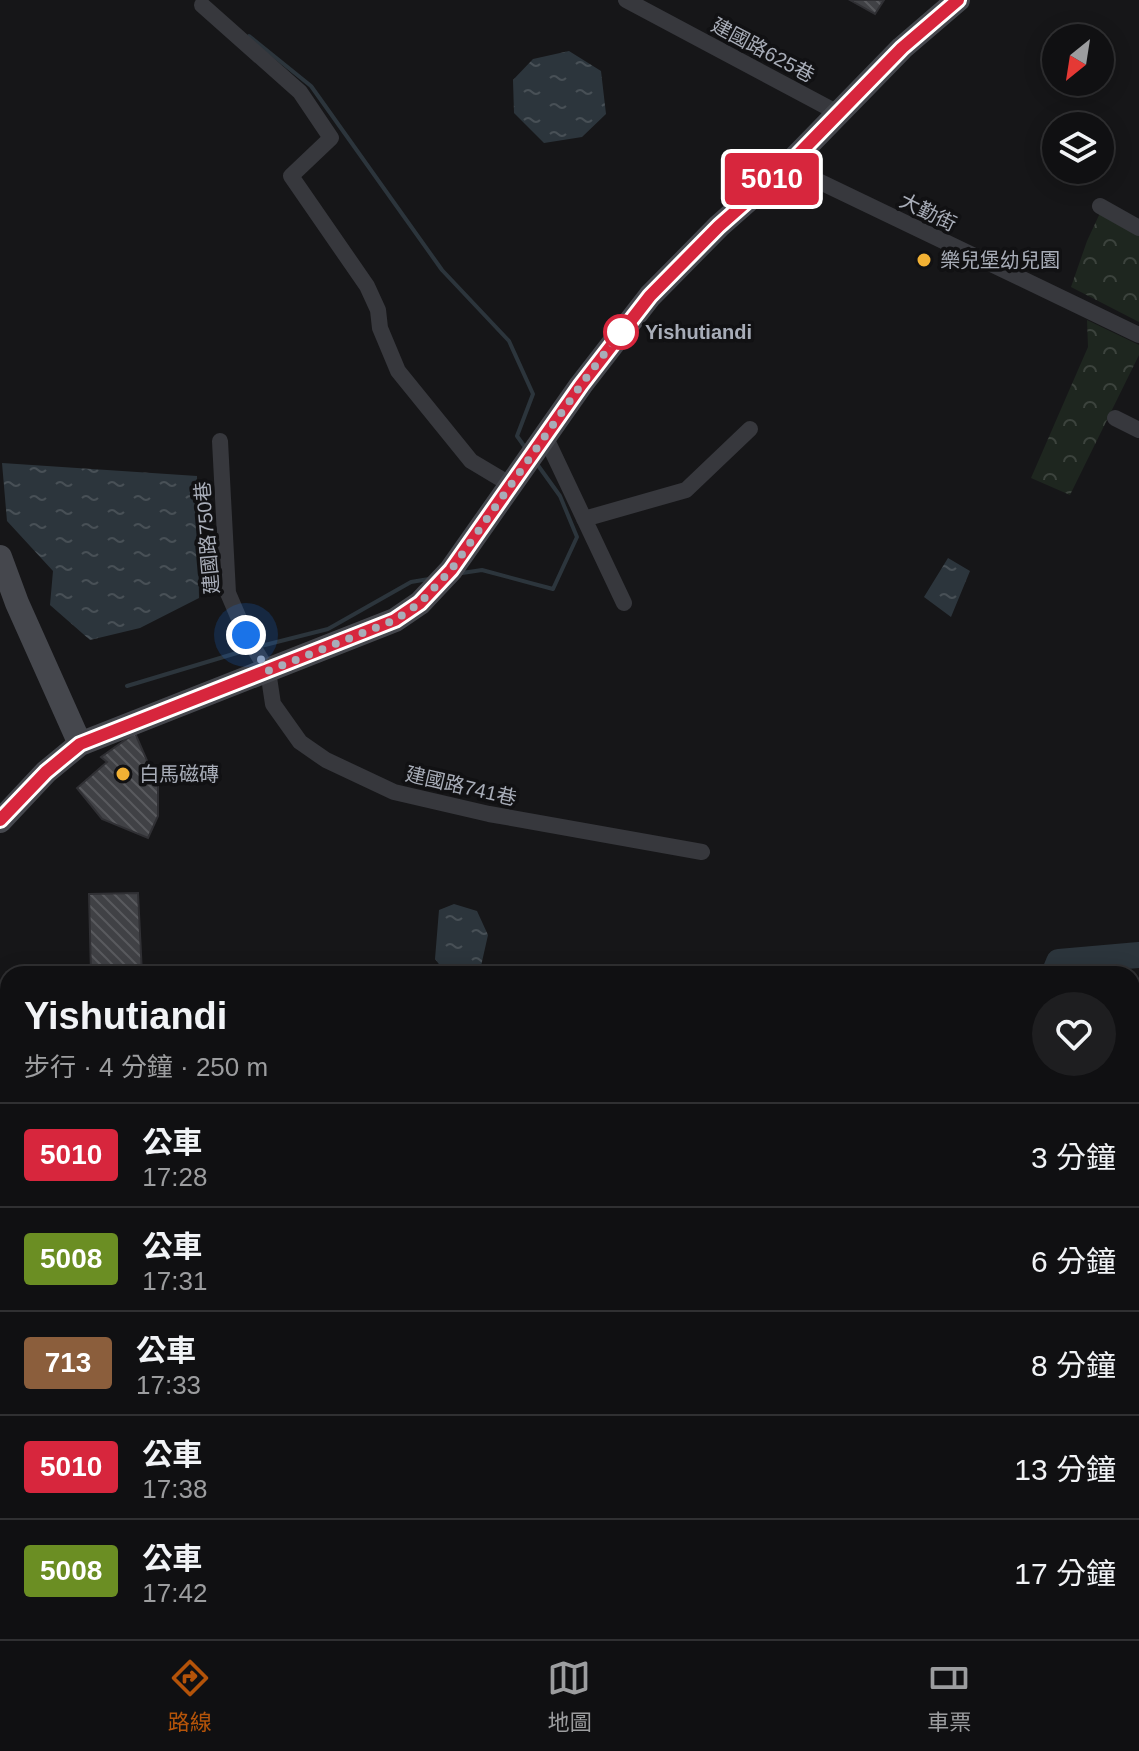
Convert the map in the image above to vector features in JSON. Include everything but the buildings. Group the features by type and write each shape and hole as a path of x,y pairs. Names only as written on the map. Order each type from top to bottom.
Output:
{"street":[{"name":"建國路625巷","path":"626,0 840,114"},
{"path":"0,821 46,772 80,744 395,620 420,603 445,576 605,353 650,296 719,226 840,114 902,48 958,0"},
{"path":"202,5 300,92 331,138 291,176 367,286 398,371 471,461 511,485"},
{"name":"大勤街","path":"787,166 1139,335"},
{"path":"1100,206 1139,228"},
{"path":"1115,418 1139,430"},
{"path":"584,519 686,490 750,429"},
{"name":"建國路750巷","path":"220,441 228,593 246,635 268,671"},
{"path":"536,449 584,519 624,603"},
{"path":"0,557 17,603 80,744"},
{"name":"建國路741巷","path":"268,671 273,704 300,742 326,760 394,792 489,814 702,852"}],"green space":[{"path":"1100,213 1139,234 1139,322 1071,287"},
{"path":"1087,320 1139,345 1139,355 1070,495 1031,478 1088,347"}],"water":[{"path":"569,51 601,71 606,114 582,137 544,143 514,113 513,80 533,59"},
{"path":"2,463 197,476 199,598 140,628 90,640 50,605 53,571 7,521"},
{"path":"948,558 970,571 951,617 924,597"},
{"path":"454,904 477,911 488,935 481,966 440,966 435,959 439,910"}],"waterway":[{"path":"249,36 311,86 442,270 509,341 533,394 517,436 527,450"},
{"path":"462,573 482,570 553,589 577,537 560,496 537,464"},
{"path":"257,647 328,629 411,582 429,579"},
{"path":"127,686 250,649"},
{"path":"1057,966 1059,962 1139,955"}],"bus line":[{"name":"5010","path":"0,820 46,772 80,744 395,620 420,603 451,570 581,385 650,296 719,226 840,114 902,48 958,0"}],"place":[{"name":"樂兒堡幼兒園","path":"924,260"},
{"name":"Yishutiandi","path":"621,332"},
{"name":"白馬磁磚","path":"123,774"}],"route":[{"path":"246,635 268,671 395,620 420,603 451,570 623,329 621,332"}]}
